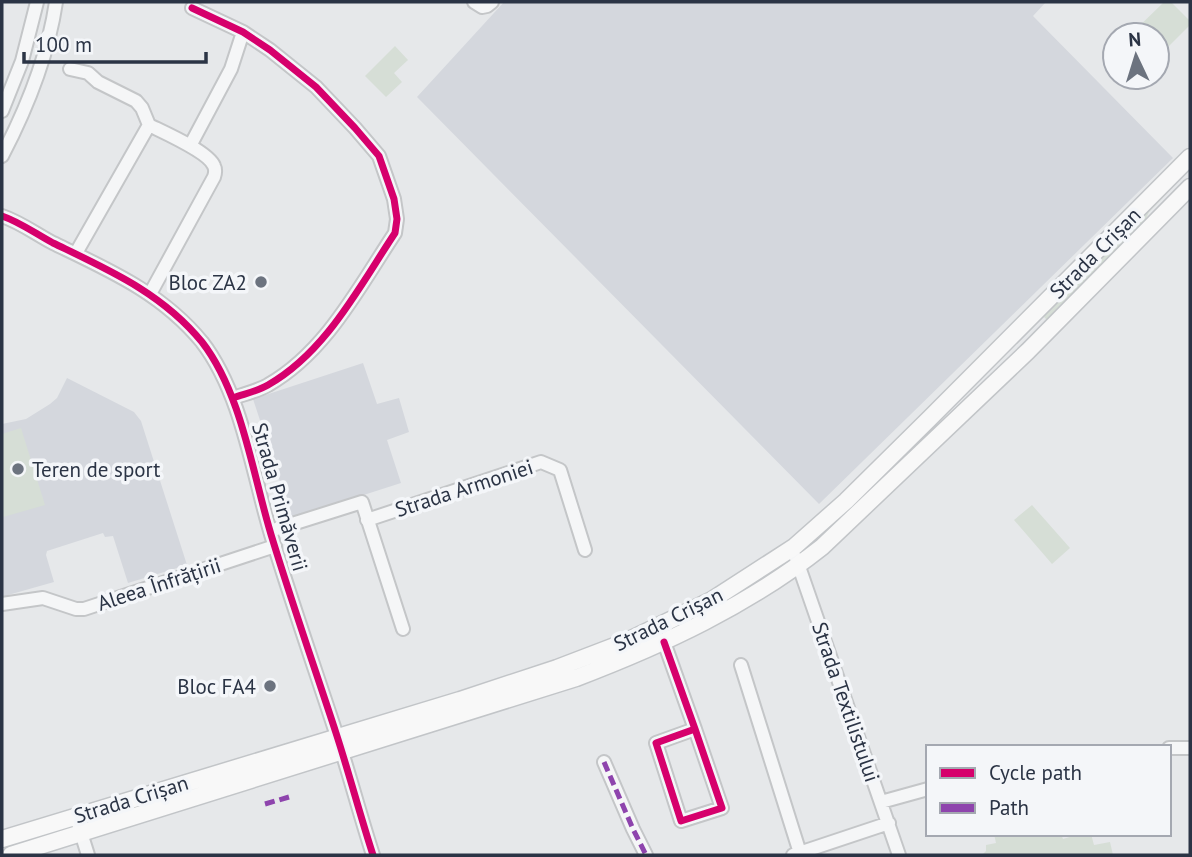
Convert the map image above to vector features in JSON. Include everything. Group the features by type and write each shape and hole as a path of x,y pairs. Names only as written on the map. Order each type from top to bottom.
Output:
{"main road":[{"name":"Strada Crișan","path":"11,855 340,745 557,668 625,642 712,600 794,547 846,501 1190,157"},
{"name":"Strada Crișan","path":"2,839 576,678 664,642 719,614 798,566 859,514 1028,351 1190,187"}],"street":[{"path":"2,111 17,74 37,2"},
{"path":"2,156 35,81 48,38 53,2"},
{"path":"474,2 482,7 492,2"},
{"path":"192,8 243,32 316,87 379,156 394,199 397,219 395,233 344,311 306,358 267,386 233,398"},
{"path":"190,146 231,69 243,32"},
{"path":"70,69 88,73 98,82 136,101 149,125 190,146 214,164 214,177 150,294"},
{"path":"17,74 35,81"},
{"path":"76,253 149,125"},
{"name":"Strada Primăverii","path":"2,215 150,294 178,316 204,345 219,368 233,398 270,531 373,855"},
{"name":"Strada Armoniei","path":"367,520 541,462 560,470 585,550"},
{"path":"270,531 362,502 403,629"},
{"name":"Aleea Înfrățirii","path":"2,604 43,598 84,609 275,546"},
{"name":"Strada Textilistului","path":"794,547 798,566 899,855"},
{"path":"664,642 695,729 722,808 681,821 656,743 695,729"},
{"path":"741,665 796,854 889,823"},
{"path":"1171,748 1190,748"},
{"path":"604,762 646,855"},
{"path":"881,802 926,790"},
{"path":"76,817 88,855"}],"shaded area":[{"path":"504,2 1046,2 1033,16 1101,85 1101,91 1107,91 1173,158 819,504 417,97"},
{"path":"1164,2 1171,2 1190,21 1190,25 1171,44 1171,21 1144,21"},
{"path":"395,46 408,60 394,73 402,82 386,97 365,76"},
{"path":"1171,186 1173,187 1149,212 1144,223 1050,319 1046,319 1046,313"},
{"path":"363,363 377,404 399,398 409,432 387,440 401,483 292,518 253,399"},
{"path":"67,378 134,412 141,421 187,565 128,583 113,536 105,537 103,533 47,551 54,582 8,595 9,599 2,601 2,424 26,419 50,404 57,398"},
{"name":"Teren de sport","path":"21,428 45,505 3,517 2,434"},
{"path":"1032,505 1070,548 1052,564 1014,520"},
{"path":"994,836 1062,836 1063,839 1092,836 1094,845 1110,842 1113,855 982,855 986,851 986,845 996,843"}],"marked path":[{"path":"604,762 646,855"},
{"path":"265,804 289,797"}],"cycle path":[{"path":"192,8 243,32 316,87 379,156 394,199 397,219 395,233 324,337 289,371 264,387 233,398"},
{"path":"2,216 114,273 152,296 186,325 216,363 237,412 273,541 373,855"},
{"path":"664,642 695,729 656,743 681,821 722,808 695,729"}],"place":[{"name":"Bloc ZA2","path":"261,282"},
{"name":"Teren de sport","path":"18,469"},
{"name":"Bloc FA4","path":"270,686"}]}
